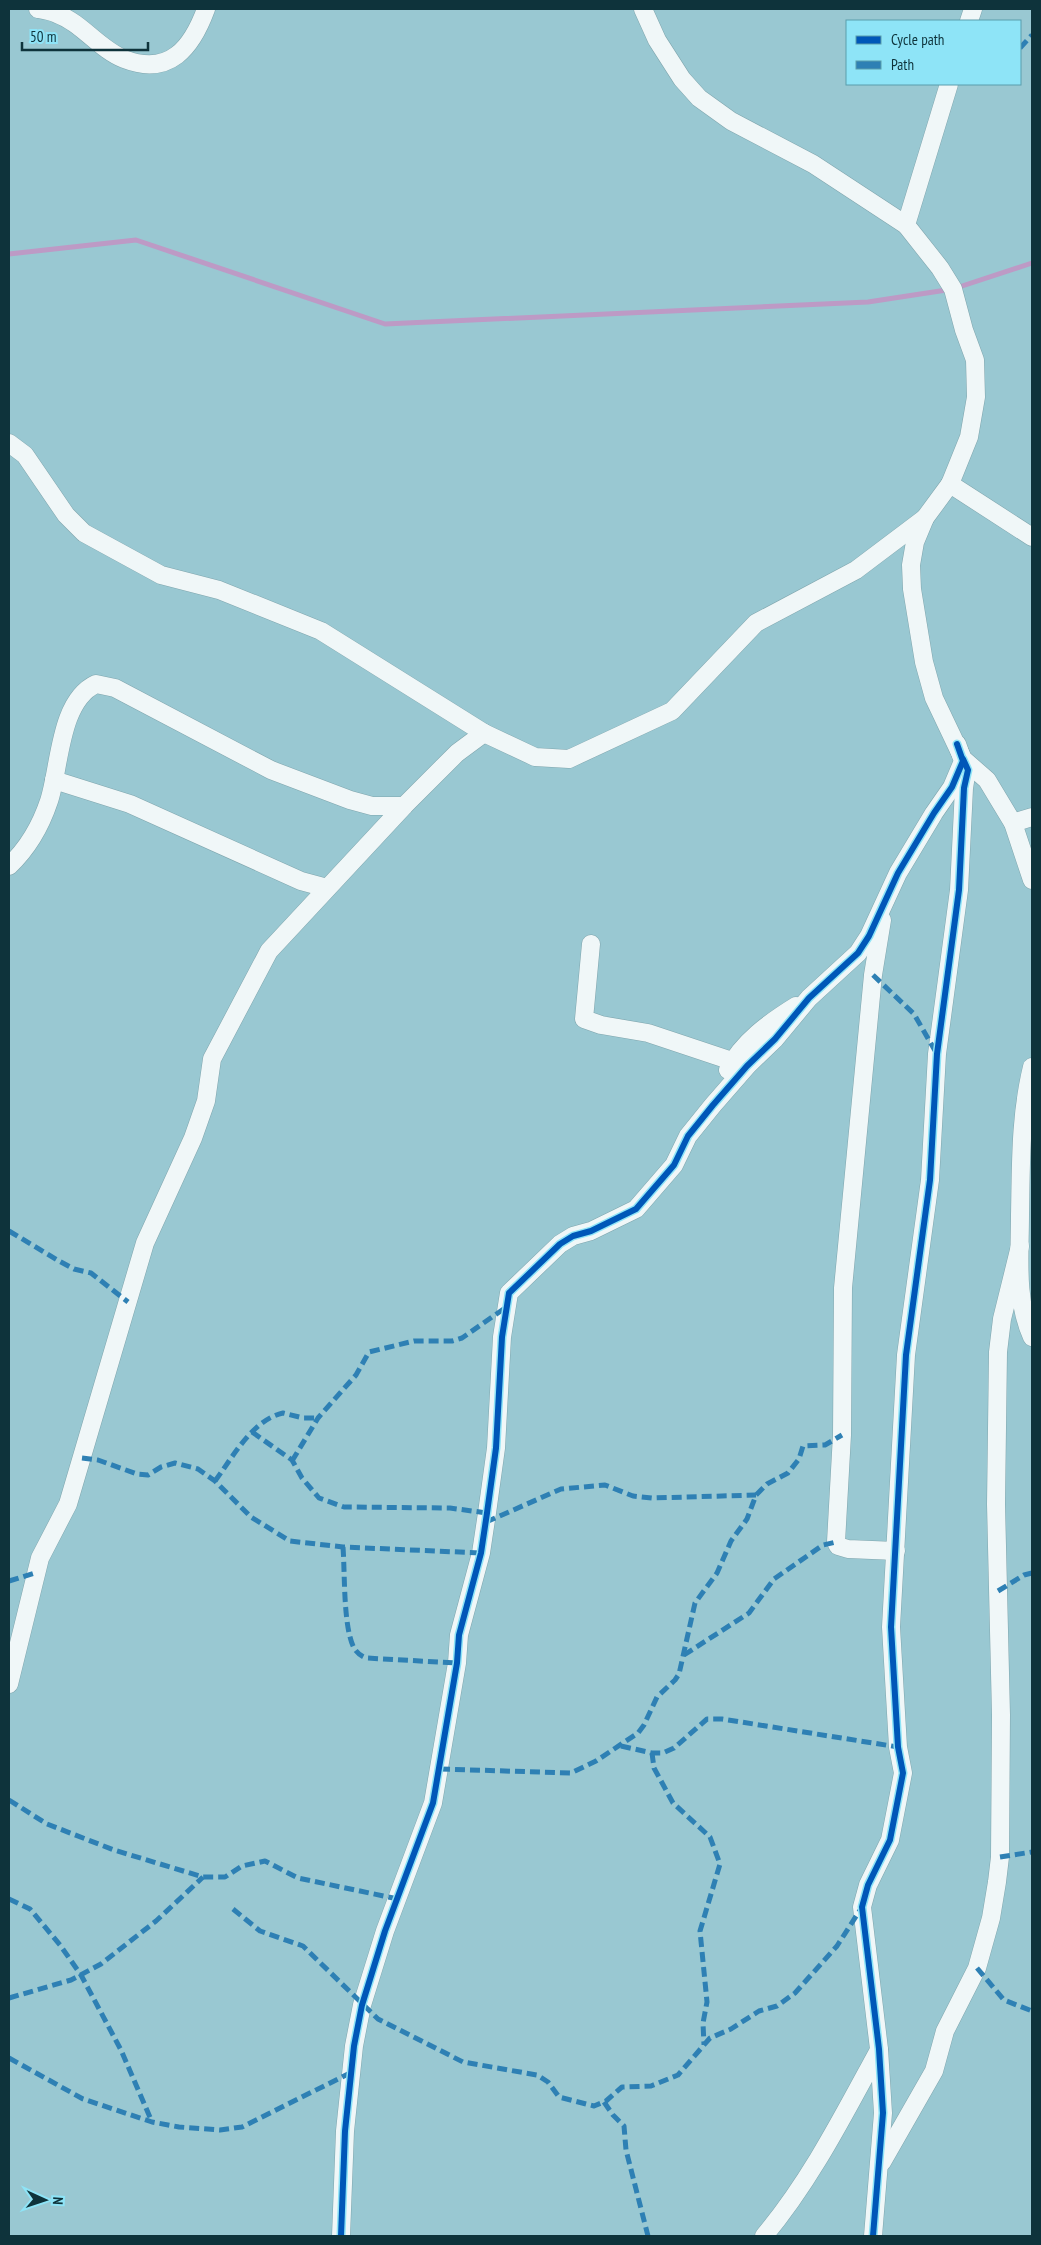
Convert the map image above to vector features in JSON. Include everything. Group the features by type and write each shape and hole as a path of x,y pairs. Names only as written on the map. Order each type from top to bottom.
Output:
{"street":[{"path":"38,9 58,14 124,59 152,64 168,62 181,53 197,33 206,9"},
{"path":"643,9 657,40 682,79 699,98 731,121 813,164 906,225 940,268 953,289 964,330 975,360 976,397 969,437 950,484 925,518 916,542 912,565 912,589 924,662 934,698 968,770 964,788 959,890 937,1054 930,1180 906,1356 891,1627 898,1746 903,1773 890,1840 868,1885 862,1907 879,2049 883,2113 873,2236"},
{"path":"906,225 949,85"},
{"path":"9,443 25,455 66,515 84,533 161,575 218,590 321,631 484,734 535,757 568,758 672,711 756,623 856,570 925,518"},
{"path":"950,484 1032,537"},
{"path":"9,866 28,844 44,814 54,780 63,735 72,711 82,693 96,684 115,688 271,770 350,800 372,806 404,806"},
{"path":"9,1684 40,1558 68,1504 145,1243 194,1138 206,1101 212,1059 269,951 404,806 463,747 484,734"},
{"path":"960,752 987,780 1014,823 1032,880"},
{"path":"341,2236 345,2131 354,2046 362,2004 385,1931 433,1803 456,1672 459,1635 481,1552 487,1514 496,1448 502,1337 509,1293 560,1244 573,1236 591,1230 636,1209 669,1172 688,1136 713,1104 747,1066 775,1039 809,998 858,952 884,905 898,873 952,787 963,761 960,752"},
{"path":"54,780 130,804 301,882 327,888"},
{"path":"1014,823 1032,817"},
{"path":"884,905 873,976 843,1288 842,1435 836,1542 838,1546 848,1549 896,1551"},
{"path":"591,944 584,1019 601,1025 648,1033 732,1061"},
{"path":"713,1104 732,1061 748,1043 776,1018 809,998"},
{"path":"879,2166 936,2066 945,2031 977,1968 991,1918 997,1882 1000,1857 1000,1724 996,1504 998,1352 1002,1319 1026,1213 1022,1120 1032,1067"},
{"path":"1020,1246 1023,1311 1032,1337"},
{"path":"764,2236 788,2208 879,2049"}],"waterway":[{"path":"9,254 136,240 385,324 868,302 953,289 1032,263"}],"marked path":[{"path":"1021,47 1032,35"},
{"path":"873,975 914,1014 937,1054"},
{"path":"9,1231 74,1269 91,1273 128,1302"},
{"path":"292,1461 318,1418 356,1375 369,1352 414,1341 452,1341 462,1338 505,1308"},
{"path":"215,1481 244,1441 262,1423 283,1413 303,1418 318,1418"},
{"path":"252,1432 292,1460 302,1478 319,1498 344,1507 450,1508 487,1513"},
{"path":"440,1769 571,1773 596,1761 638,1733 644,1725 657,1697 679,1674 695,1603 717,1573 731,1541 747,1519 756,1495 767,1484 788,1473 799,1459 803,1446 825,1445 842,1435"},
{"path":"82,1458 98,1460 137,1474 148,1475 161,1467 175,1463 198,1469 215,1481 251,1517 290,1541 343,1547 481,1553"},
{"path":"486,1522 561,1489 605,1485 633,1496 652,1498 756,1495"},
{"path":"684,1655 749,1613 774,1579 823,1545 836,1542"},
{"path":"343,1547 348,1627 350,1639 358,1653 366,1658 457,1663"},
{"path":"9,1581 35,1573"},
{"path":"998,1591 1024,1575 1032,1573"},
{"path":"621,1746 652,1753 663,1753 674,1748 707,1719 722,1719 898,1747"},
{"path":"652,1753 654,1768 673,1803 710,1837 720,1864 700,1931 707,2002 703,2023 704,2045"},
{"path":"9,1800 47,1824 114,1850 203,1877 225,1877 242,1866 265,1861 298,1878 398,1899"},
{"path":"1000,1857 1032,1852"},
{"path":"9,1998 71,1980 101,1964 156,1921 203,1877"},
{"path":"9,1899 30,1909 60,1945 81,1975 121,2050 152,2122"},
{"path":"233,1909 260,1931 303,1946 378,2019 463,2062 537,2075 548,2082 559,2097 594,2106 606,2101 622,2087 651,2086 678,2075 710,2038 731,2029 759,2011 777,2006 795,1993 837,1946 862,1907"},
{"path":"977,1968 1004,2000 1032,2011"},
{"path":"9,2058 83,2099 152,2122 179,2127 220,2130 242,2127 350,2073"},
{"path":"604,2102 624,2126 626,2150 648,2236"}],"cycle path":[{"path":"341,2236 345,2131 354,2046 362,2005 385,1931 433,1803 457,1663 459,1635 481,1553 487,1513 496,1448 502,1337 509,1293 560,1244 573,1236 591,1231 636,1209 674,1165 688,1136 713,1105 747,1066 775,1039 809,998 858,953 869,936 898,873 952,787 963,761 957,744"},
{"path":"873,2236 883,2113 879,2049 862,1907 868,1885 890,1840 903,1773 898,1747 891,1627 906,1355 930,1180 937,1054 959,890 964,788 968,770 963,759"}]}
